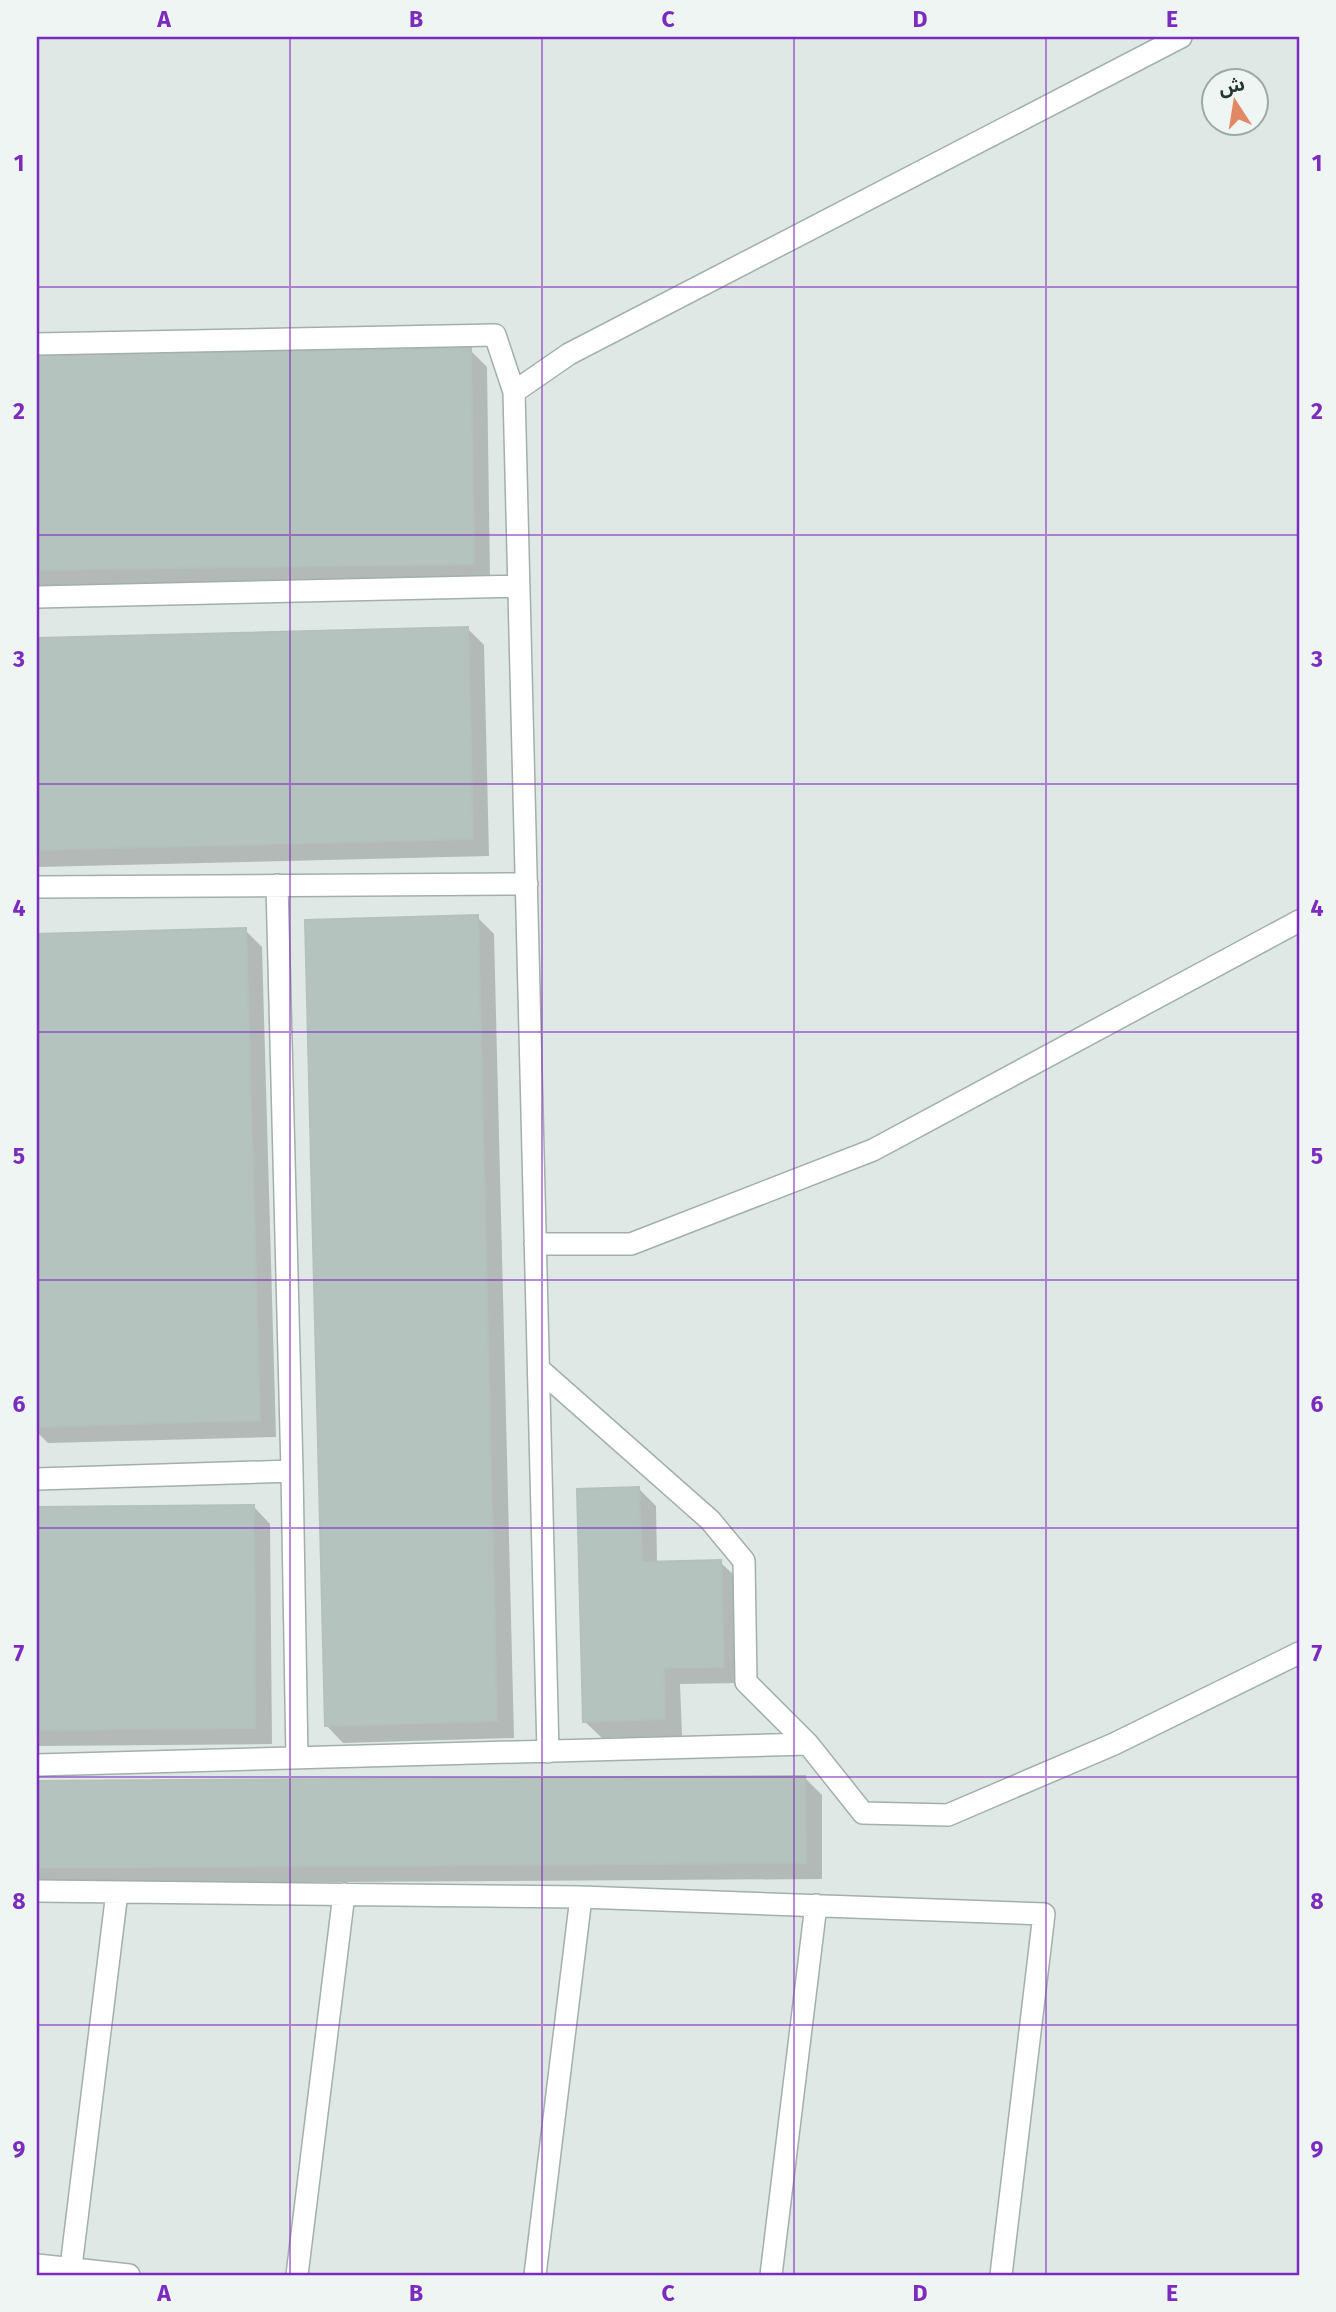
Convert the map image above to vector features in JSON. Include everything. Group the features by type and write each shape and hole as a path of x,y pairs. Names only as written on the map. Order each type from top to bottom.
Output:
{"street":[{"path":"514,392 569,354 1181,37"},
{"path":"37,344 495,335 514,392 548,1752"},
{"path":"37,597 519,586"},
{"path":"37,887 527,884"},
{"path":"277,886 297,1758"},
{"path":"535,1244 631,1244 873,1150 1299,921"},
{"path":"538,1369 710,1520 744,1561 746,1682 808,1744 863,1813 948,1815 1114,1744 1299,1653"},
{"path":"37,1479 292,1471"},
{"path":"37,1765 808,1744"},
{"path":"37,1891 581,1896 1044,1914 1001,2275"},
{"path":"70,2272 117,1892"},
{"path":"297,2275 344,1894"},
{"path":"535,2275 581,1896"},
{"path":"771,2275 816,1905"},
{"path":"37,2265 70,2272 129,2275"}],"building":[{"path":"471,348 474,564 37,570 37,355"},
{"path":"468,627 473,839 37,850 37,638"},
{"path":"478,915 497,1721 325,1726 305,920"},
{"path":"246,928 260,1420 37,1427 37,934"},
{"path":"639,1487 642,1562 721,1560 724,1667 664,1668 665,1719 583,1722 577,1489"},
{"path":"254,1505 255,1728 37,1730 37,1507"},
{"path":"805,1776 806,1863 37,1868 37,1781"}]}
